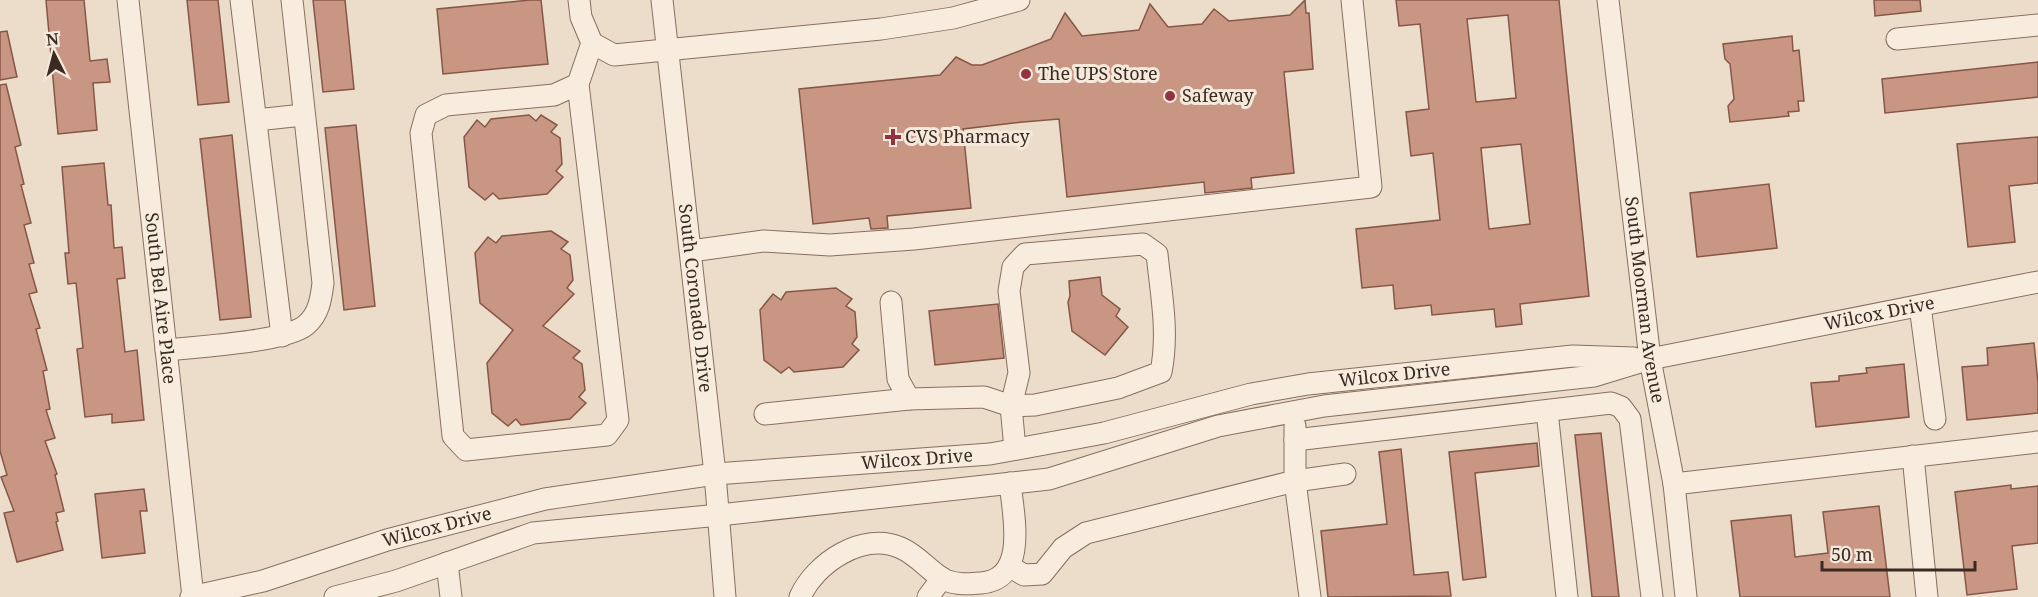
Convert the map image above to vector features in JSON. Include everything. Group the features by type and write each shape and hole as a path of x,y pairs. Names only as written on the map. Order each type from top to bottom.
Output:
{"street":[{"name":"South Bel Aire Place","path":"128,0 192,597"},
{"path":"241,0 282,336"},
{"path":"166,350 282,336 306,325 319,307 323,284 292,0"},
{"path":"579,0 581,18 592,43 614,55 881,29 953,18 1018,0"},
{"name":"South Coronado Drive","path":"662,0 715,474 725,597"},
{"path":"690,251 764,241 830,245 914,239 1371,187 1352,0"},
{"name":"South Moorman Avenue","path":"1608,0 1650,359 1674,484 1686,597"},
{"path":"1897,39 2038,25"},
{"path":"578,84 554,95 446,105 426,115 421,133 453,436 466,450 607,435 618,420 578,84 592,43"},
{"path":"256,120 303,115"},
{"path":"765,414 909,399 984,397 1011,406 1035,405 1118,388 1161,372 1166,334 1156,254 1143,244 1025,254 1013,267 1009,291 1018,373 1011,406 1015,449"},
{"name":"Wilcox Drive","path":"335,597 396,581 533,533 1049,479 1218,426 1324,406 1594,376 1650,359 2038,282"},
{"path":"891,302 898,379 909,399"},
{"path":"1920,306 1935,419"},
{"name":"Wilcox Drive","path":"192,597 263,581 387,540 545,499 715,474 990,454 1104,433 1251,394 1292,387 1574,356 1650,359"},
{"path":"1292,387 1295,481 1310,597"},
{"path":"1295,440 1611,403 1621,407 1630,419 1652,597"},
{"path":"1547,411 1567,597"},
{"path":"1674,484 2038,442"},
{"path":"1912,456 1927,597"},
{"path":"1009,566 1024,575 1042,574 1064,548 1086,533 1295,481 1346,474"},
{"path":"800,597 816,572 833,558 852,549 878,543 898,547 917,556 942,578 955,584 989,582 1000,576 1009,566 1015,552 1016,539 1010,483"},
{"path":"447,563 451,597"},
{"path":"928,597 942,578"}],"building":[{"path":"46,0 84,0 90,61 107,59 110,82 93,83 97,130 58,134"},
{"path":"187,0 218,0 229,102 198,105"},
{"path":"313,0 345,0 354,89 323,92"},
{"path":"541,0 548,64 443,74 437,9"},
{"path":"1305,0 1306,13 1309,13 1313,69 1284,72 1294,173 1251,178 1252,188 1205,193 1204,182 1067,197 1059,119 1023,122 963,129 971,208 887,216 888,228 871,229 869,218 813,224 799,89 940,75 956,57 972,65 982,65 1051,39 1065,13 1082,36 1139,30 1150,4 1168,27 1202,24 1214,9 1229,21 1290,15"},
{"path":"1396,0 1559,0 1589,296 1520,304 1522,324 1496,327 1494,309 1432,315 1431,305 1395,309 1393,285 1362,288 1356,229 1440,220 1433,153 1411,156 1406,112 1429,109 1420,24 1399,26","holes":["1508,15 1516,98 1476,102 1467,19","1521,144 1530,224 1489,229 1481,148"]},
{"path":"1874,0 1920,0 1921,11 1875,16"},
{"path":"7,31 17,77 0,80 0,32"},
{"path":"1792,36 1793,51 1799,50 1804,101 1798,101 1799,111 1788,112 1789,116 1730,122 1728,106 1734,99 1730,64 1725,59 1723,44"},
{"path":"2038,62 2038,97 1885,113 1882,79"},
{"path":"6,84 21,145 15,147 24,184 21,185 31,223 24,225 34,263 29,264 37,292 29,294 40,328 36,329 47,370 43,371 50,409 46,410 55,438 45,441 57,474 55,475 64,511 56,513 63,550 17,562 4,513 14,511 1,477 7,475 0,451 0,85"},
{"path":"529,115 536,121 541,115 557,125 551,132 560,138 562,164 556,171 563,177 547,194 499,199 493,193 485,200 469,187 464,137 477,120 485,127 491,119"},
{"path":"356,125 375,306 344,310 325,128"},
{"path":"232,135 251,317 220,320 200,139"},
{"path":"2038,137 2038,183 2009,186 2015,242 1968,247 1957,144"},
{"path":"104,163 108,205 111,205 114,248 122,247 125,278 117,279 125,352 137,350 144,420 112,423 112,414 85,417 77,349 83,348 76,283 68,284 65,253 69,253 62,167"},
{"path":"1769,184 1777,248 1697,257 1690,193"},
{"path":"551,231 568,242 561,249 570,255 573,280 567,288 574,294 543,326 580,351 573,358 582,364 585,390 579,397 586,403 570,419 521,425 516,419 508,426 492,413 487,363 513,330 480,303 475,253 488,237 496,243 502,236"},
{"path":"1100,277 1102,295 1120,309 1116,316 1128,327 1105,355 1072,331 1068,302 1069,281"},
{"path":"836,288 852,299 846,306 855,312 857,337 852,344 859,350 843,367 794,372 789,367 781,373 764,360 760,310 773,294 781,300 786,292"},
{"path":"998,304 1004,358 935,365 929,311"},
{"path":"2034,343 2038,413 1967,420 1962,367 1988,365 1987,348"},
{"path":"1904,364 1909,417 1816,427 1811,383 1839,381 1839,376 1867,373 1866,368"},
{"path":"1601,433 1619,597 1592,597 1575,435"},
{"path":"1537,443 1539,466 1475,473 1486,577 1463,580 1449,452"},
{"path":"1401,449 1414,575 1448,572 1451,596 1328,597 1321,531 1387,524 1379,452"},
{"path":"2011,485 2011,489 2038,486 2038,543 2012,546 2017,589 1967,595 1955,492"},
{"path":"144,489 147,511 140,511 145,553 102,558 95,494"},
{"path":"1879,506 1890,597 1740,597 1731,521 1791,515 1795,557 1828,553 1823,512"}],"place":[{"name":"The UPS Store","path":"1026,74"},
{"name":"Safeway","path":"1170,96"},
{"name":"CVS Pharmacy","path":"893,137"}]}
